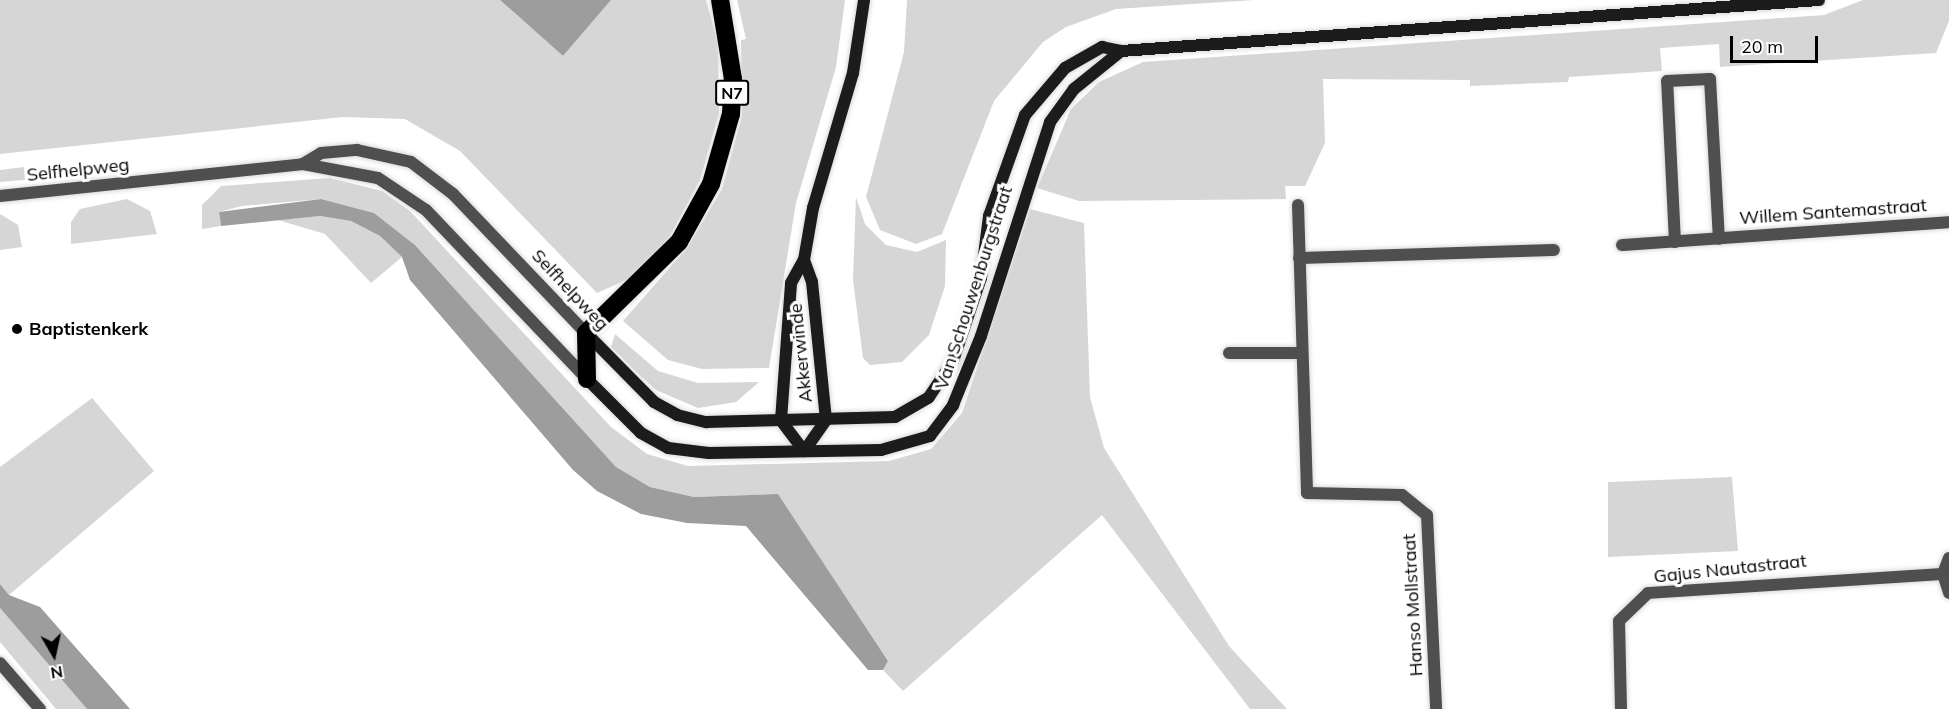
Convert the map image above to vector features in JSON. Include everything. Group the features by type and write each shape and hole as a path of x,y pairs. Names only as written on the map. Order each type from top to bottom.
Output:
{"highway":[{"name":"N7","path":"586,333 679,242 711,184 731,114 733,79 720,0"},
{"path":"586,333 587,379"}],"street":[{"name":"Akkerwinde","path":"804,260 813,282 826,420 804,451 780,420 791,283 804,260 813,207 853,73 864,0"},
{"name":"Van Schouwenburgstraat","path":"826,420 895,417 936,388 953,361 974,302 989,216 1025,115 1065,68 1102,47 1121,51 1819,0"},
{"name":"Van Schouwenburgstraat","path":"804,451 899,448 939,427 953,405 981,336 1050,122 1074,89 1121,51"},
{"name":"Willem Santemastraat","path":"1675,242 1667,81 1710,79 1719,239"},
{"name":"Selfhelpweg","path":"303,164 321,153 357,150 411,162 453,194 654,402 677,414 706,422 826,420"},
{"name":"Selfhelpweg","path":"0,196 303,164 378,178 400,190 426,210 641,433 668,448 709,453 804,451"},
{"name":"Hanso Mollstraat","path":"1298,205 1299,353 1307,493 1402,495 1427,515 1436,709"},
{"name":"Willem Santemastraat","path":"1622,244 1949,222"},
{"path":"1299,258 1554,250"},
{"path":"1228,353 1299,353"},
{"path":"1949,558 1943,574 1949,593"},
{"name":"Gajus Nautastraat","path":"1621,709 1619,621 1648,593 1943,574"},
{"path":"0,663 40,709"}],"shaded area":[{"path":"0,0 500,0 563,56 611,0 706,0 718,43 719,113 700,180 670,236 633,277 597,293 460,151 405,119 343,117 0,154"},
{"path":"500,0 611,0 563,56"},
{"path":"737,0 845,0 836,67 796,203 769,368 702,369 668,360 623,321 687,248 722,189 742,116 741,40 746,39"},
{"path":"907,0 1254,0 1116,9 1066,27 1043,42 994,101 942,234 916,244 880,230 866,197 904,52"},
{"path":"1863,0 1949,0 1949,21 1936,53 1720,67 1719,44 1660,48 1662,71 1569,77 1568,82 1470,86 1470,80 1323,79 1325,143 1305,186 1285,186 1286,199 1079,201 1037,188 1071,109 1099,82 1143,62 1824,15"},
{"path":"24,167 25,180 0,182 0,170"},
{"path":"330,178 382,191 410,211 611,427 647,454 688,466 889,461 931,449 962,413 1030,209 1084,223 1090,397 1104,448 1229,646 1287,709 1250,709 1102,515 903,691 883,670 888,661 778,494 694,497 650,487 616,467 415,245 374,213 321,199 242,206 219,212 221,226 202,229 202,205 221,186"},
{"path":"856,197 865,224 886,245 917,252 946,240 945,286 929,335 902,362 870,365 863,358 853,280"},
{"path":"127,199 150,211 157,234 71,244 71,222 80,209"},
{"path":"321,199 374,213 415,245 616,467 650,487 694,497 778,494 888,661 883,670 868,670 746,526 687,523 641,514 597,491 573,470 410,280 402,257 380,236 351,221 320,216 221,226 219,212"},
{"path":"0,214 18,225 22,247 0,250"},
{"path":"320,216 351,221 380,236 402,257 371,283 325,234 278,220"},
{"path":"615,334 658,371 698,383 759,382 736,402 698,408 656,390 611,347"},
{"path":"92,398 154,471 9,595 0,584 0,467"},
{"path":"1732,477 1738,551 1608,557 1608,482"},
{"path":"0,584 9,595 40,607 130,709 87,709 0,608"},
{"path":"0,608 87,709 56,709 0,642"}],"place":[{"name":"Baptistenkerk","path":"17,329"}]}
